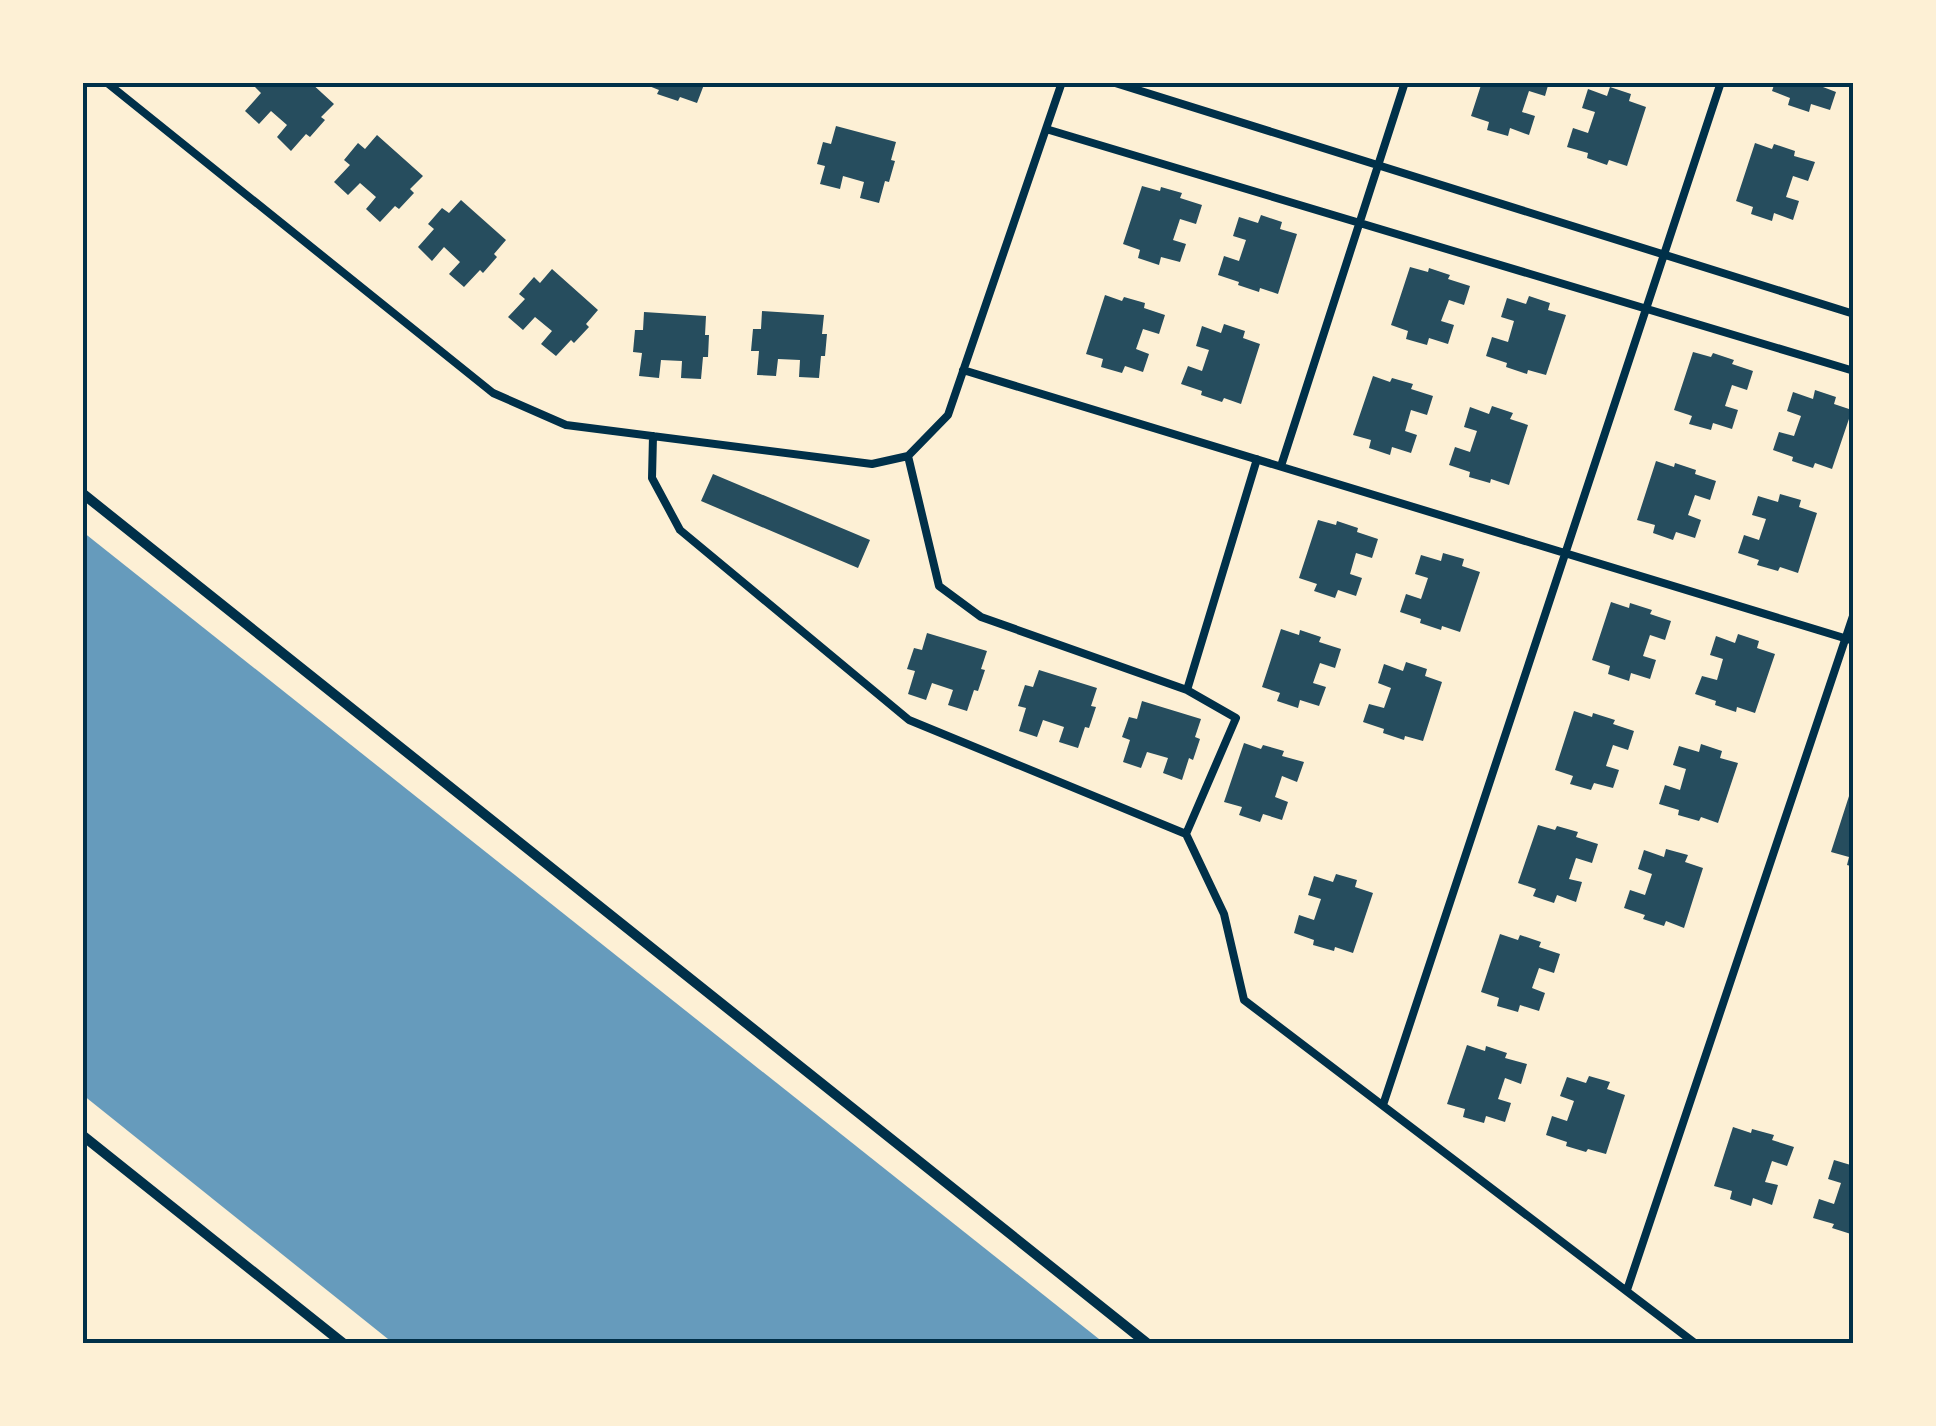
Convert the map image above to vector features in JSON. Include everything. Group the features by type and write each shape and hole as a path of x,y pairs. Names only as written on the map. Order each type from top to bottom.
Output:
{"street":[{"path":"82,492 1148,1344"},
{"path":"82,1135 344,1344"}],"lane":[{"path":"106,82 494,393 566,426 872,464 908,456 948,416 1062,82"},
{"path":"1112,82 1854,314"},
{"path":"1280,466 1405,82"},
{"path":"1383,1105 1721,82"},
{"path":"1046,129 1854,371"},
{"path":"963,370 1849,639"},
{"path":"653,436 652,478 680,530 910,720 1186,834 1224,914 1244,1000 1696,1344"},
{"path":"908,456 939,586 981,617 1186,690 1236,718 1186,834"},
{"path":"1186,690 1257,459"},
{"path":"1626,1290 1849,639 1854,613"}],"water":[{"path":"83,532 1104,1343 393,1343 83,1095"}],"building":[{"path":"259,82 310,82 334,104 310,137 306,134 291,151 277,137 287,125 271,111 259,124 245,111 261,93 255,87"},
{"path":"639,82 705,82 697,103 657,94 659,90"},
{"path":"1482,82 1549,82 1545,96 1529,91 1522,112 1535,116 1529,135 1510,128 1508,136 1487,130 1489,122 1471,116"},
{"path":"1775,82 1825,82 1823,87 1836,92 1830,110 1811,104 1809,112 1788,105 1790,98 1772,91"},
{"path":"1610,87 1631,94 1629,101 1646,107 1627,166 1609,160 1607,165 1587,158 1588,153 1567,147 1573,128 1588,133 1595,112 1582,108 1588,89 1607,96"},
{"path":"836,126 896,142 891,160 895,161 879,203 860,198 864,182 843,176 840,189 820,184 825,166 817,164 823,142 831,144"},
{"path":"377,135 423,176 410,189 414,193 380,222 366,209 376,197 360,183 348,195 334,182 350,165 344,160 358,143 365,149"},
{"path":"1755,143 1772,149 1774,144 1815,162 1808,181 1793,176 1786,197 1799,201 1793,220 1774,213 1772,221 1751,214 1753,207 1736,201"},
{"path":"1142,186 1182,193 1180,198 1202,205 1196,224 1180,219 1173,240 1186,244 1180,262 1161,257 1159,265 1138,258 1140,250 1123,244"},
{"path":"461,200 506,240 483,273 480,270 464,287 449,274 460,262 444,247 432,261 418,247 434,229 428,224 442,208 449,213"},
{"path":"1261,215 1282,222 1280,229 1297,234 1278,294 1260,288 1259,292 1218,275 1224,256 1239,261 1246,240 1233,236 1239,217 1258,223"},
{"path":"1410,267 1428,272 1429,268 1470,286 1464,305 1449,300 1441,321 1454,325 1448,344 1429,338 1427,345 1406,339 1408,331 1391,325"},
{"path":"552,269 598,310 586,324 589,327 556,356 541,344 552,331 535,317 523,330 508,317 525,299 519,294 534,277 540,283"},
{"path":"1105,295 1145,303 1144,308 1165,315 1159,334 1143,329 1136,349 1149,354 1143,372 1125,366 1122,373 1101,367 1103,359 1086,354"},
{"path":"1529,296 1550,303 1548,310 1566,315 1546,375 1528,370 1527,374 1486,356 1492,337 1508,342 1514,321 1501,317 1507,298 1526,304"},
{"path":"762,311 824,315 822,334 827,334 819,378 799,377 800,360 778,359 776,376 757,375 759,351 751,351 753,329 761,329"},
{"path":"644,312 706,316 708,357 703,357 701,379 681,378 682,361 661,360 659,378 639,376 642,353 633,352 635,330 643,330"},
{"path":"1224,324 1245,331 1243,338 1260,344 1241,404 1201,395 1202,391 1181,384 1188,366 1202,371 1209,350 1196,346 1202,326 1221,333"},
{"path":"1693,352 1711,357 1713,353 1753,371 1747,390 1732,385 1725,406 1738,410 1732,429 1713,423 1711,430 1689,424 1692,416 1674,410"},
{"path":"1373,376 1413,384 1411,389 1433,396 1427,415 1411,410 1405,431 1417,435 1411,453 1392,447 1390,455 1369,448 1371,440 1353,435"},
{"path":"1815,390 1836,397 1834,404 1852,410 1832,469 1815,463 1813,468 1773,450 1779,432 1794,436 1801,416 1787,411 1793,392 1813,399"},
{"path":"1492,406 1513,413 1510,419 1528,425 1509,485 1469,477 1470,472 1449,465 1455,447 1470,452 1477,431 1464,427 1470,407 1489,414"},
{"path":"1656,461 1696,470 1695,474 1716,481 1710,500 1695,495 1688,515 1701,520 1695,538 1676,532 1673,540 1653,533 1655,525 1637,520"},
{"path":"713,474 870,540 858,568 701,501"},
{"path":"1780,494 1801,500 1799,507 1817,513 1798,573 1757,565 1759,560 1738,553 1744,535 1759,540 1766,519 1752,515 1758,496 1778,502"},
{"path":"1318,520 1336,525 1337,521 1378,539 1372,558 1356,553 1350,574 1362,578 1356,596 1338,590 1335,598 1314,591 1317,584 1299,578"},
{"path":"1443,553 1464,559 1462,566 1480,572 1460,632 1420,623 1421,619 1400,612 1406,594 1421,599 1428,578 1415,574 1421,555 1441,561"},
{"path":"1611,602 1629,608 1630,603 1671,621 1665,640 1650,635 1643,656 1656,660 1650,679 1631,673 1629,681 1608,674 1610,666 1592,660"},
{"path":"1281,629 1321,637 1319,642 1341,649 1335,668 1320,663 1313,683 1326,687 1319,706 1300,700 1298,708 1277,701 1280,693 1262,687"},
{"path":"927,633 987,651 978,691 974,690 967,711 948,705 953,690 932,683 926,700 908,694 915,671 907,669 914,648 922,650"},
{"path":"1738,634 1759,641 1757,648 1775,654 1755,713 1737,707 1736,712 1695,694 1702,676 1717,680 1723,659 1710,655 1716,636 1735,643"},
{"path":"1406,662 1427,669 1425,676 1442,682 1423,741 1405,736 1404,740 1363,722 1369,704 1384,708 1391,688 1378,683 1384,664 1403,671"},
{"path":"1039,670 1097,688 1091,706 1096,707 1078,748 1059,742 1064,727 1043,720 1037,737 1019,731 1026,708 1018,706 1025,685 1033,687"},
{"path":"1142,701 1201,719 1195,737 1200,739 1182,780 1163,773 1168,758 1147,752 1141,768 1123,762 1130,740 1122,737 1129,717 1137,719"},
{"path":"1574,711 1615,720 1613,724 1634,731 1628,750 1613,745 1606,766 1619,770 1613,788 1594,783 1591,790 1570,784 1573,776 1555,770"},
{"path":"1244,743 1284,751 1282,756 1304,762 1297,782 1282,776 1275,797 1288,802 1282,820 1263,814 1260,822 1239,815 1242,807 1224,802"},
{"path":"1701,744 1722,751 1720,758 1738,763 1718,823 1678,815 1679,810 1659,804 1665,785 1680,790 1686,769 1673,765 1679,746 1699,752"},
{"path":"1850,793 1854,794 1854,867 1847,865 1849,857 1831,852"},
{"path":"1538,825 1578,832 1576,837 1598,844 1592,863 1576,858 1569,879 1582,882 1576,902 1557,895 1554,903 1533,896 1536,889 1518,883"},
{"path":"1666,849 1688,855 1685,862 1703,868 1684,928 1643,919 1645,915 1624,908 1630,890 1645,895 1652,874 1638,869 1644,850 1664,857"},
{"path":"1336,874 1357,880 1355,887 1373,893 1353,953 1313,945 1314,940 1294,933 1299,915 1314,920 1321,899 1308,895 1314,876 1333,882"},
{"path":"1500,934 1541,942 1539,947 1560,954 1554,973 1539,968 1532,988 1545,993 1539,1011 1520,1005 1518,1012 1497,1006 1499,998 1481,992"},
{"path":"1467,1045 1485,1051 1486,1046 1507,1053 1505,1058 1527,1064 1521,1084 1505,1078 1498,1099 1511,1103 1505,1122 1486,1116 1484,1123 1463,1117 1465,1109 1447,1104"},
{"path":"1589,1076 1610,1082 1607,1089 1625,1095 1606,1154 1566,1146 1567,1142 1546,1135 1552,1116 1567,1121 1574,1101 1560,1096 1567,1077 1586,1083"},
{"path":"1733,1127 1774,1135 1772,1140 1794,1147 1787,1166 1772,1161 1765,1182 1778,1185 1772,1205 1753,1198 1751,1206 1730,1199 1732,1191 1714,1186"},
{"path":"1834,1160 1854,1166 1854,1235 1813,1218 1819,1199 1834,1204 1841,1183 1828,1179"}]}
